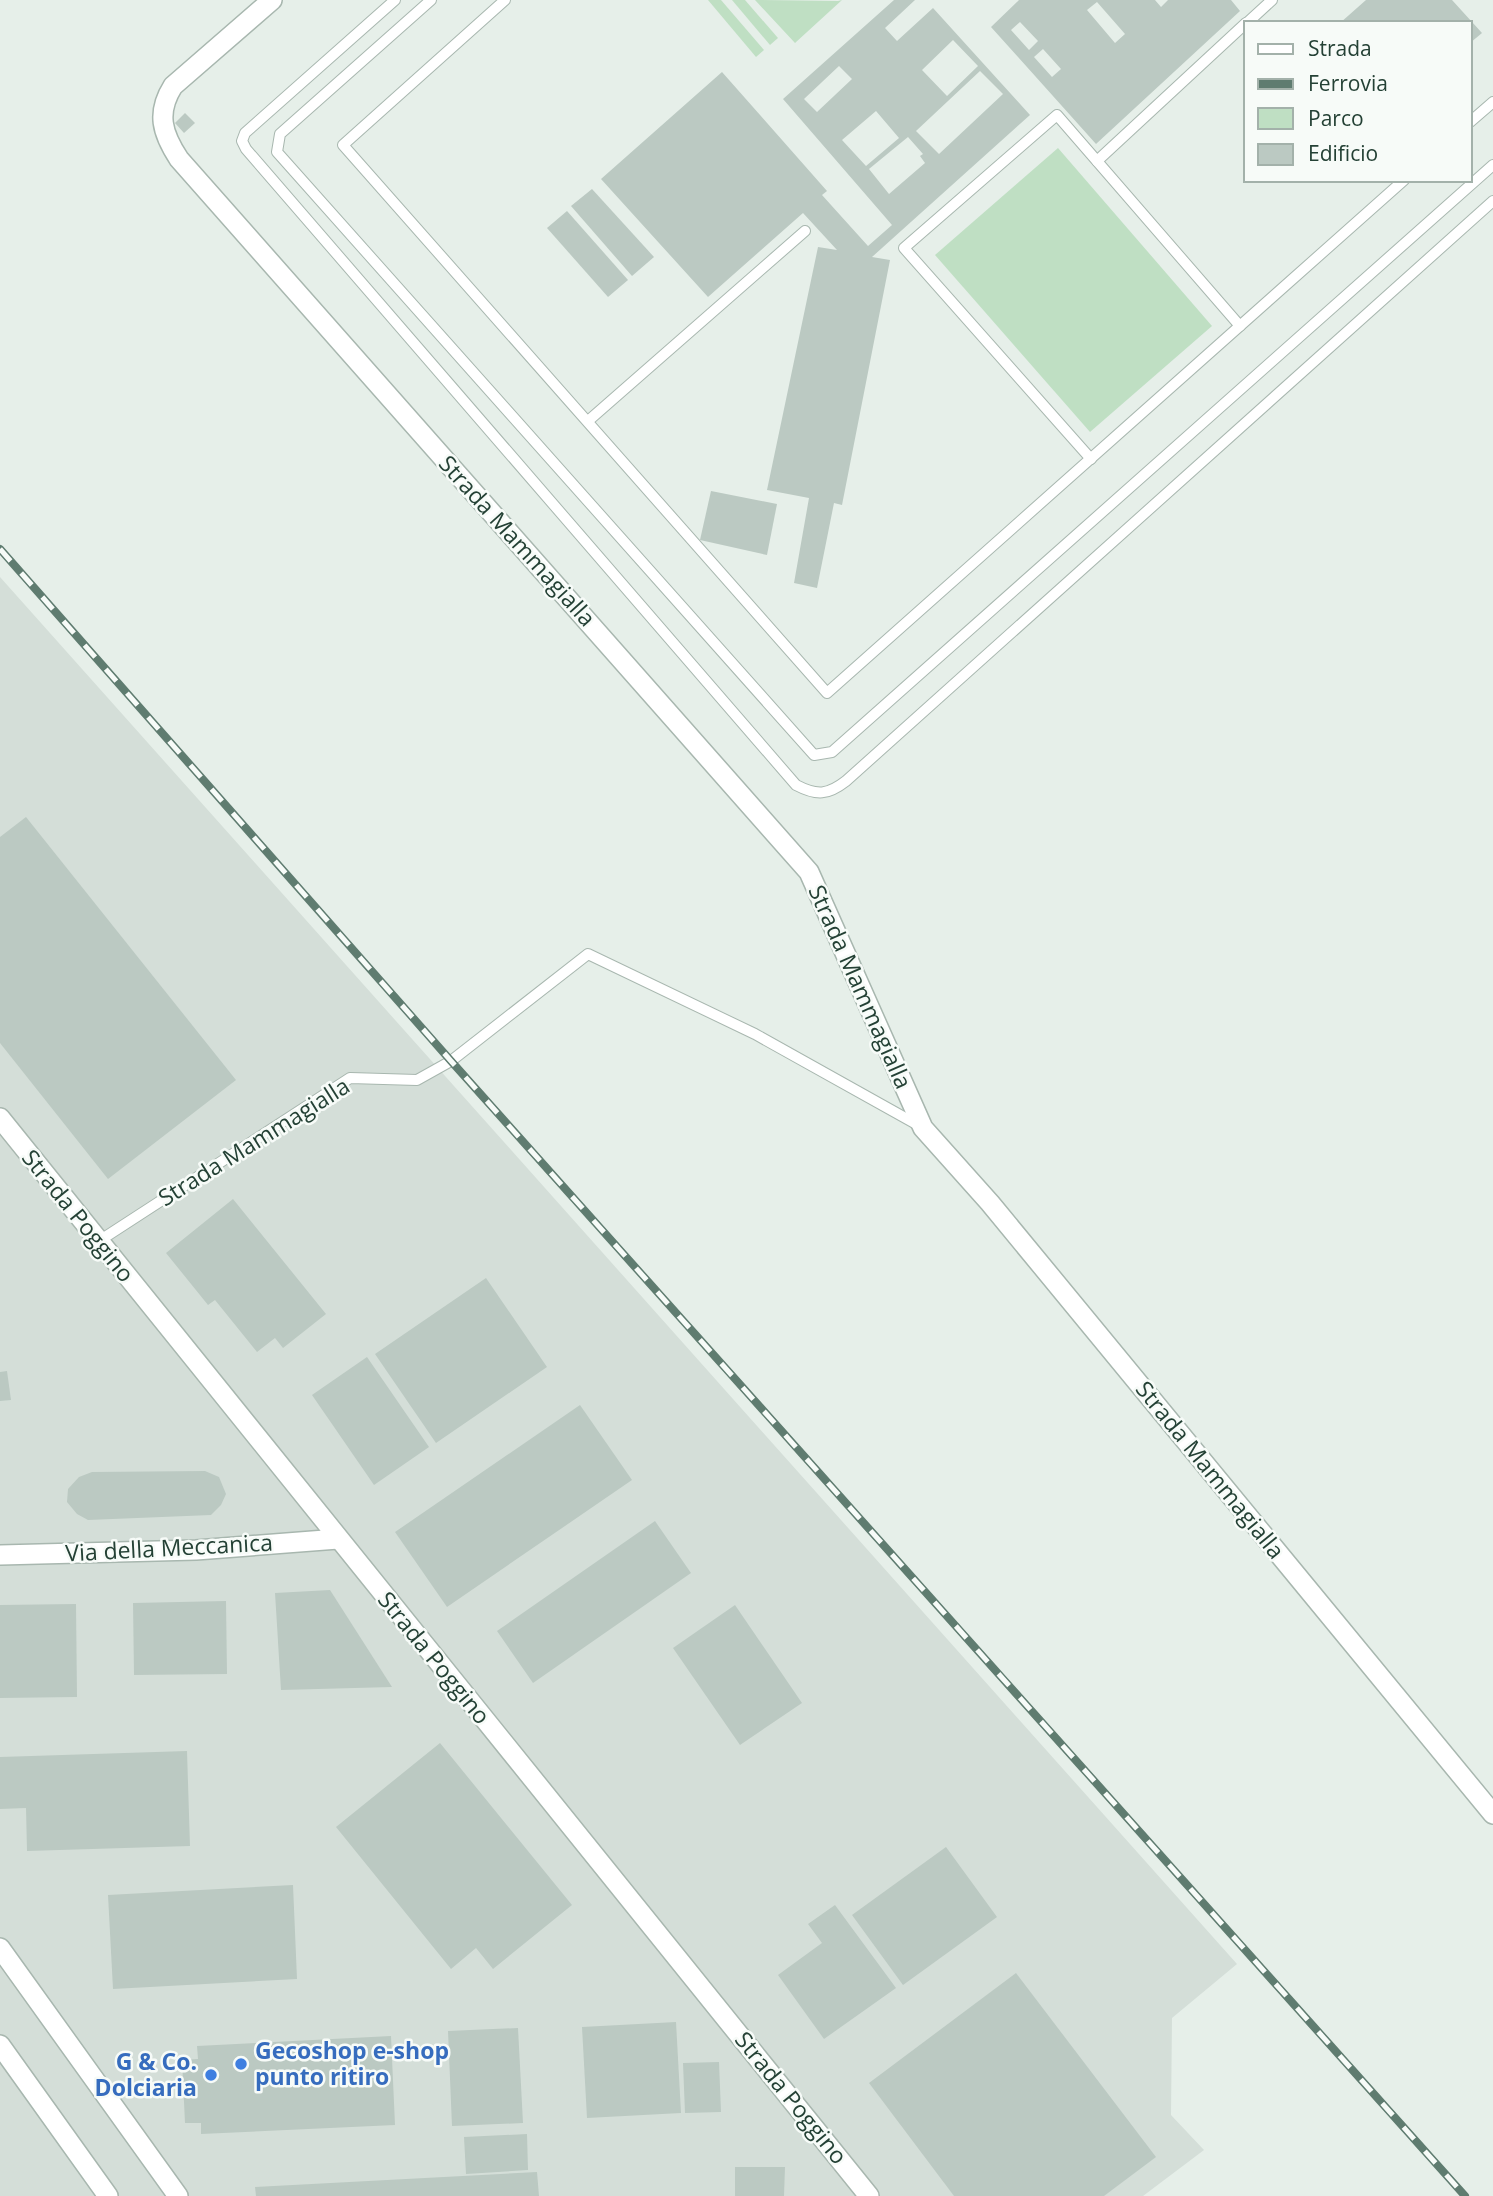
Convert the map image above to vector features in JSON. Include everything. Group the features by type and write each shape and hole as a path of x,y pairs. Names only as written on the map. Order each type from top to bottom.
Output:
{"street":[{"name":"Strada Mammagialla","path":"272,0 173,86 161,113 167,142 179,159 809,872 923,1128 990,1203 1493,1815"},
{"name":"Strada Poggino","path":"0,1118 869,2196"},
{"name":"Via della Meccanica","path":"0,1555 197,1550 338,1539"},
{"path":"0,1948 178,2196"},
{"path":"0,2045 108,2196"}],"lane":[{"path":"395,0 245,133 242,141 246,149 787,775 796,785 813,794 832,792 846,781 1493,201"},
{"path":"431,0 280,134 277,152 814,755 832,752 1493,165"},
{"path":"505,0 343,145 827,693 1402,182"},
{"path":"1249,21 1272,0"},
{"path":"1097,161 1244,26"},
{"path":"1472,120 1493,102"},
{"path":"1091,459 904,248 1057,115 1240,326"},
{"path":"588,421 805,231"},
{"name":"Strada Mammagialla","path":"99,1241 350,1078 416,1080 451,1061 588,954 755,1034 923,1128"}],"shaded area":[{"path":"0,577 1237,1964 1172,2018 1171,2115 1204,2150 1143,2196 0,2196"}],"green space":[{"path":"708,0 721,0 764,50 756,57"},
{"path":"732,0 745,0 778,38 770,45"},
{"path":"755,0 838,1 842,0 795,43"},
{"path":"1058,148 1212,326 1090,432 935,255"}],"building":[{"path":"894,0 915,0 885,28 897,41 933,8 1030,115 872,257 890,260 842,505 834,503 817,588 794,583 809,498 767,490 818,247 837,250 803,213 708,297 601,179 722,72 827,191 822,195 868,246 892,225 783,99","holes":["953,40 978,66 947,96 922,70","839,66 852,79 817,112 804,99","980,71 1003,94 939,154 916,131","876,111 899,138 866,166 842,140","908,137 923,154 920,156 925,163 889,194 869,169"]},
{"path":"1019,0 1155,0 1161,7 1168,0 1231,0 1240,11 1096,144 991,27","holes":["1097,2 1125,34 1115,43 1087,10","1020,22 1038,41 1029,50 1011,30","1043,49 1061,69 1052,77 1034,57"]},
{"path":"1366,0 1452,0 1471,21 1342,21"},
{"path":"1472,22 1482,33 1472,41"},
{"path":"185,113 195,123 184,133 175,123"},
{"path":"592,189 654,257 632,276 571,206"},
{"path":"567,211 628,280 608,297 547,228"},
{"path":"711,491 777,504 767,555 700,540"},
{"path":"26,817 236,1080 108,1179 0,1043 0,837"},
{"path":"233,1199 326,1314 283,1348 275,1338 257,1352 215,1300 208,1305 166,1253"},
{"path":"486,1278 547,1367 436,1443 375,1354"},
{"path":"367,1357 429,1447 374,1485 312,1395"},
{"path":"7,1371 11,1400 0,1401 0,1372"},
{"path":"580,1405 632,1480 447,1607 395,1532"},
{"path":"205,1471 219,1477 226,1494 221,1505 211,1515 88,1520 77,1514 67,1502 68,1489 79,1477 92,1472"},
{"path":"655,1521 691,1573 533,1683 497,1631"},
{"path":"330,1590 392,1687 281,1690 275,1593"},
{"path":"226,1601 227,1674 134,1675 133,1603"},
{"path":"76,1604 77,1697 0,1698 0,1605"},
{"path":"735,1605 802,1703 740,1745 673,1648"},
{"path":"440,1743 572,1905 493,1969 476,1948 451,1969 336,1827"},
{"path":"187,1751 190,1846 27,1851 26,1808 0,1809 0,1757"},
{"path":"946,1847 997,1917 903,1985 852,1915"},
{"path":"293,1885 297,1979 113,1989 108,1895"},
{"path":"835,1905 896,1988 824,2039 778,1975 822,1943 808,1924"},
{"path":"1016,1973 1156,2157 1104,2196 954,2196 869,2083"},
{"path":"676,2022 681,2113 587,2118 582,2027"},
{"path":"518,2028 523,2123 452,2126 448,2031"},
{"path":"391,2036 395,2125 201,2134 201,2123 185,2123 182,2060 198,2059 197,2046"},
{"path":"719,2062 721,2112 685,2113 683,2063"},
{"path":"527,2134 528,2170 466,2174 464,2137"},
{"path":"735,2167 785,2167 784,2196 735,2196"},
{"path":"537,2172 539,2196 256,2196 255,2187"}],"railway":[{"path":"0,549 451,1061 1465,2196"}],"place":[{"name":"Gecoshop e-shop punto ritiro","path":"241,2064"},
{"name":"G & Co. Dolciaria","path":"211,2075"}]}
